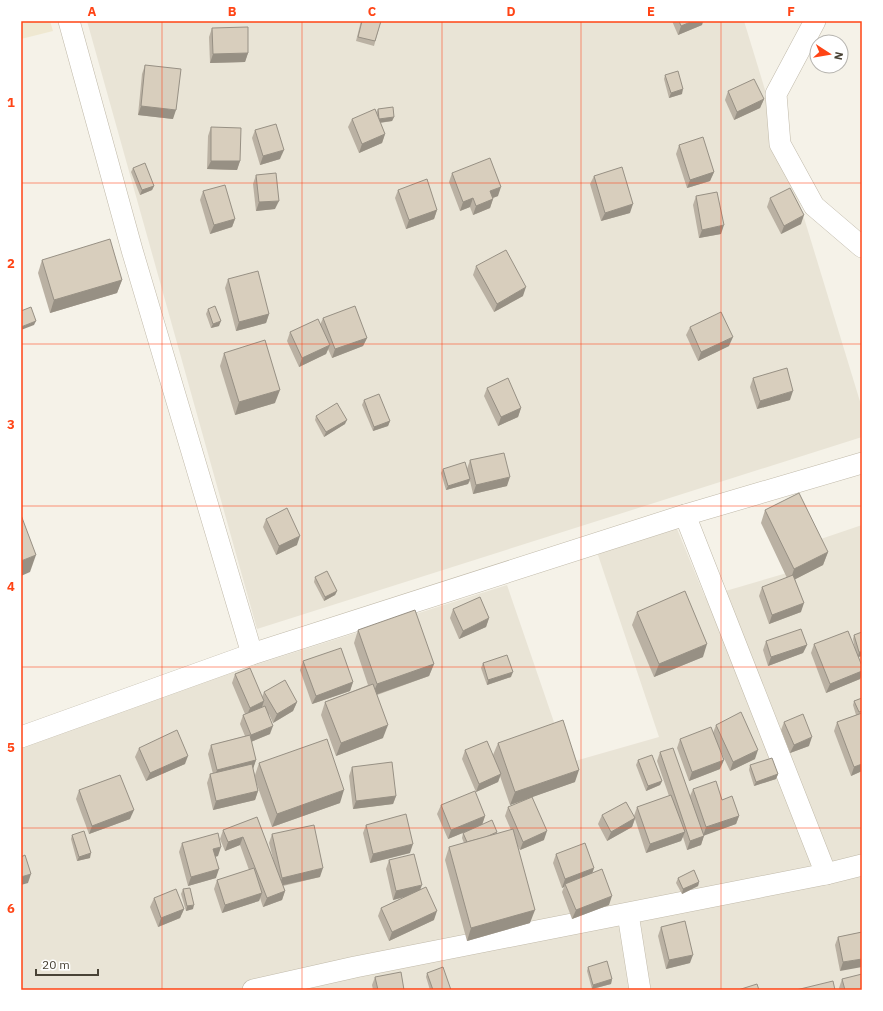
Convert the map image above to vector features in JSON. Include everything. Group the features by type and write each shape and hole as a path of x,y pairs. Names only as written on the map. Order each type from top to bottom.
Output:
{"street":[{"path":"69,21 134,257 252,654"},
{"path":"815,21 776,94 780,144 814,206 862,247"},
{"path":"21,737 252,654 685,515 862,463"},
{"path":"685,515 826,874"},
{"path":"253,990 363,966 826,874 862,865"},
{"path":"628,914 640,990"}],"shaded area":[{"path":"21,21 50,21 53,31 21,39"},
{"path":"87,21 744,21 862,408 862,437 257,629"},
{"path":"675,524 705,597 821,563 812,542 862,525 862,990 21,990 21,739 507,585 568,763 659,737 596,549"}],"building":[{"path":"362,21 381,21 375,41 358,37"},
{"path":"679,21 693,21 681,26"},
{"path":"248,27 248,53 213,54 212,28"},
{"path":"145,65 181,69 176,110 141,106"},
{"path":"678,71 683,89 671,93 665,75"},
{"path":"754,79 764,99 737,112 728,91"},
{"path":"393,107 394,117 379,119 378,109"},
{"path":"375,109 385,134 362,144 352,119"},
{"path":"276,124 284,150 263,156 255,130"},
{"path":"211,127 241,128 240,161 211,161"},
{"path":"703,137 714,172 690,180 679,145"},
{"path":"490,158 501,187 490,191 493,199 476,206 473,198 463,202 452,173"},
{"path":"145,163 154,186 142,190 133,168"},
{"path":"622,167 633,204 605,213 594,176"},
{"path":"276,173 279,201 259,202 256,175"},
{"path":"427,179 437,210 409,220 398,190"},
{"path":"225,185 235,219 214,225 203,191"},
{"path":"790,188 804,215 784,226 770,198"},
{"path":"717,192 724,225 702,230 696,196"},
{"path":"110,239 122,280 54,300 42,260"},
{"path":"506,250 526,287 497,304 476,266"},
{"path":"258,271 269,314 239,322 228,279"},
{"path":"215,306 221,321 213,324 208,309"},
{"path":"355,306 367,338 335,349 323,318"},
{"path":"31,307 36,321 21,327 21,311"},
{"path":"721,312 733,337 701,352 690,327"},
{"path":"318,319 330,345 302,358 290,332"},
{"path":"265,340 280,390 239,402 224,353"},
{"path":"787,368 793,391 760,401 753,378"},
{"path":"508,378 521,408 501,417 487,388"},
{"path":"379,394 390,421 374,427 364,400"},
{"path":"337,403 347,420 326,432 316,416"},
{"path":"504,453 510,477 476,485 470,460"},
{"path":"465,462 470,479 448,486 443,469"},
{"path":"799,493 828,552 794,569 765,510"},
{"path":"287,508 300,536 279,546 266,519"},
{"path":"21,515 36,555 21,561"},
{"path":"327,571 337,591 325,597 315,577"},
{"path":"793,575 804,603 772,615 762,587"},
{"path":"685,591 707,644 659,664 637,612"},
{"path":"480,597 489,618 463,631 453,609"},
{"path":"415,610 434,664 377,684 358,630"},
{"path":"801,629 807,645 771,657 766,641"},
{"path":"848,631 862,666 862,671 830,684 814,644"},
{"path":"862,632 862,652 859,652 854,635"},
{"path":"341,648 353,682 316,696 303,661"},
{"path":"507,655 513,672 488,680 483,663"},
{"path":"250,668 264,701 250,708 235,674"},
{"path":"285,680 297,702 277,714 264,692"},
{"path":"373,684 388,725 341,743 325,702"},
{"path":"862,698 862,711 859,712 854,701"},
{"path":"265,706 273,726 251,735 243,715"},
{"path":"741,712 758,750 733,762 716,725"},
{"path":"862,713 862,764 854,767 837,722"},
{"path":"803,714 812,737 794,745 784,722"},
{"path":"563,720 579,770 515,792 498,743"},
{"path":"711,727 724,760 692,772 680,739"},
{"path":"177,730 188,756 150,773 139,748"},
{"path":"250,735 256,760 217,770 211,745"},
{"path":"327,739 344,790 277,814 259,763"},
{"path":"487,741 501,774 479,784 465,750"},
{"path":"673,748 704,836 690,841 660,752"},
{"path":"652,755 662,781 648,786 638,760"},
{"path":"772,758 778,774 756,782 750,765"},
{"path":"392,762 396,796 356,801 352,767"},
{"path":"252,764 258,791 216,801 210,774"},
{"path":"120,775 134,810 92,826 79,790"},
{"path":"716,781 722,800 732,796 739,816 706,827 693,789"},
{"path":"475,791 485,816 451,830 441,805"},
{"path":"671,795 685,832 650,844 637,807"},
{"path":"532,797 547,831 523,842 508,807"},
{"path":"626,802 635,818 611,832 602,815"},
{"path":"406,814 413,844 373,854 366,825"},
{"path":"257,817 285,891 267,898 243,837 228,842 223,830"},
{"path":"492,820 497,832 486,837 467,842 463,833"},
{"path":"314,825 323,868 282,878 272,834"},
{"path":"513,829 535,910 471,928 449,847"},
{"path":"84,831 91,853 79,857 72,835"},
{"path":"218,833 221,847 213,849 219,869 191,877 182,843"},
{"path":"585,843 594,868 565,879 556,854"},
{"path":"414,854 422,885 396,891 389,860"},
{"path":"25,855 31,874 21,877 21,857"},
{"path":"254,868 262,893 225,905 217,880"},
{"path":"602,869 612,896 576,910 565,884"},
{"path":"694,870 699,882 683,889 678,878"},
{"path":"426,887 437,911 392,932 381,908"},
{"path":"190,888 194,905 187,906 183,889"},
{"path":"176,889 184,909 161,918 154,898"},
{"path":"685,921 693,955 669,960 661,927"},
{"path":"862,932 862,959 843,962 838,937"},
{"path":"607,961 612,979 593,985 588,967"},
{"path":"443,967 451,990 433,990 427,973"},
{"path":"401,972 404,990 378,990 375,977"},
{"path":"862,974 862,990 845,990 842,979"},
{"path":"833,981 835,990 796,990"},
{"path":"757,984 759,990 738,990"}]}
